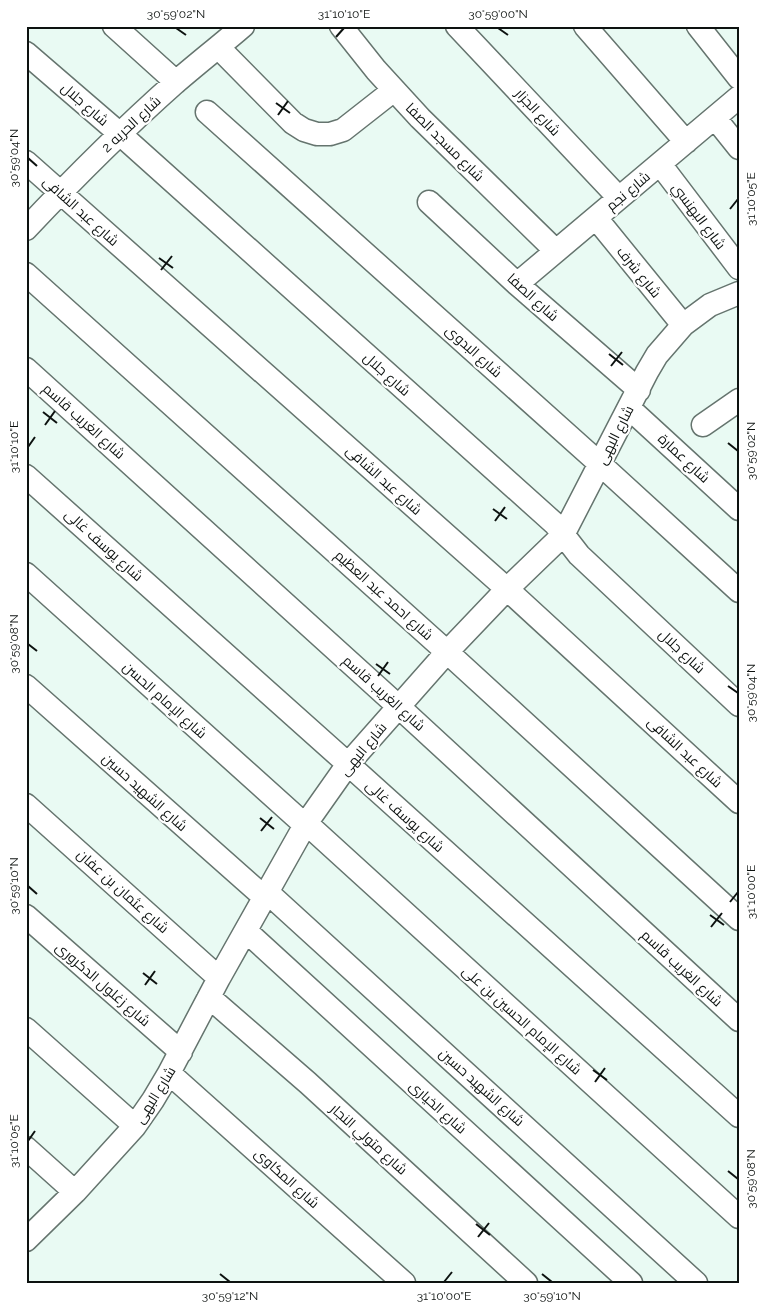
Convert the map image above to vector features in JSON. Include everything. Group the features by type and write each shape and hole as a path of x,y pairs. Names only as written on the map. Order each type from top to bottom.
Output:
{"street":[{"path":"114,26 176,82"},
{"name":"شارع مسجد الصفا","path":"341,26 376,70 420,118 556,251"},
{"name":"شارع الجزار","path":"458,26 618,198"},
{"path":"585,26 686,142"},
{"path":"698,26 739,78"},
{"name":"شارع الحريه 2","path":"26,229 60,192 120,134 176,82 240,27"},
{"path":"218,47 293,123 304,130 317,134 330,134 343,130 394,90"},
{"name":"شارع جلال","path":"26,53 120,134 555,524 579,555 739,705"},
{"name":"شارع نجم","path":"517,284 739,97"},
{"name":"شارع البدوى","path":"207,112 739,591"},
{"path":"715,118 739,148"},
{"name":"شارع عبد الشافى","path":"26,162 507,589 739,802"},
{"name":"شارع البهنسي","path":"660,164 739,268"},
{"name":"شارع الصفا","path":"429,202 517,284 634,399"},
{"name":"شارع شرف","path":"596,218 683,325"},
{"name":"شارع احمد عبد العظيم","path":"26,274 447,652 739,919"},
{"name":"شارع البهى","path":"26,1240 76,1192 135,1126 154,1100 305,824 348,764 447,652 507,589 563,535 657,355 683,325 710,305 739,293"},
{"name":"شارع الغريب قاسم","path":"26,369 739,1020"},
{"name":"شارع عمارة","path":"634,399 739,509"},
{"path":"703,425 739,400"},
{"name":"شارع يوسف غالى","path":"26,476 739,1116"},
{"name":"شارع الإمام الحسن","path":"26,574 305,824"},
{"name":"شارع الشهيد حسين","path":"26,686 266,895 696,1283"},
{"name":"شارع عثمان بن عفان","path":"26,805 214,988"},
{"name":"شارع الإمام الحسين بن على","path":"305,824 739,1217"},
{"name":"شارع زغلول الدكرورى","path":"26,916 181,1052"},
{"name":"شارع الخيارى","path":"246,931 631,1283"},
{"name":"شارع متولي النجار","path":"214,988 308,1083 526,1283"},
{"path":"26,1030 135,1126"},
{"name":"شارع المكاوى","path":"170,1073 404,1283"},
{"path":"26,1148 76,1192"}]}
